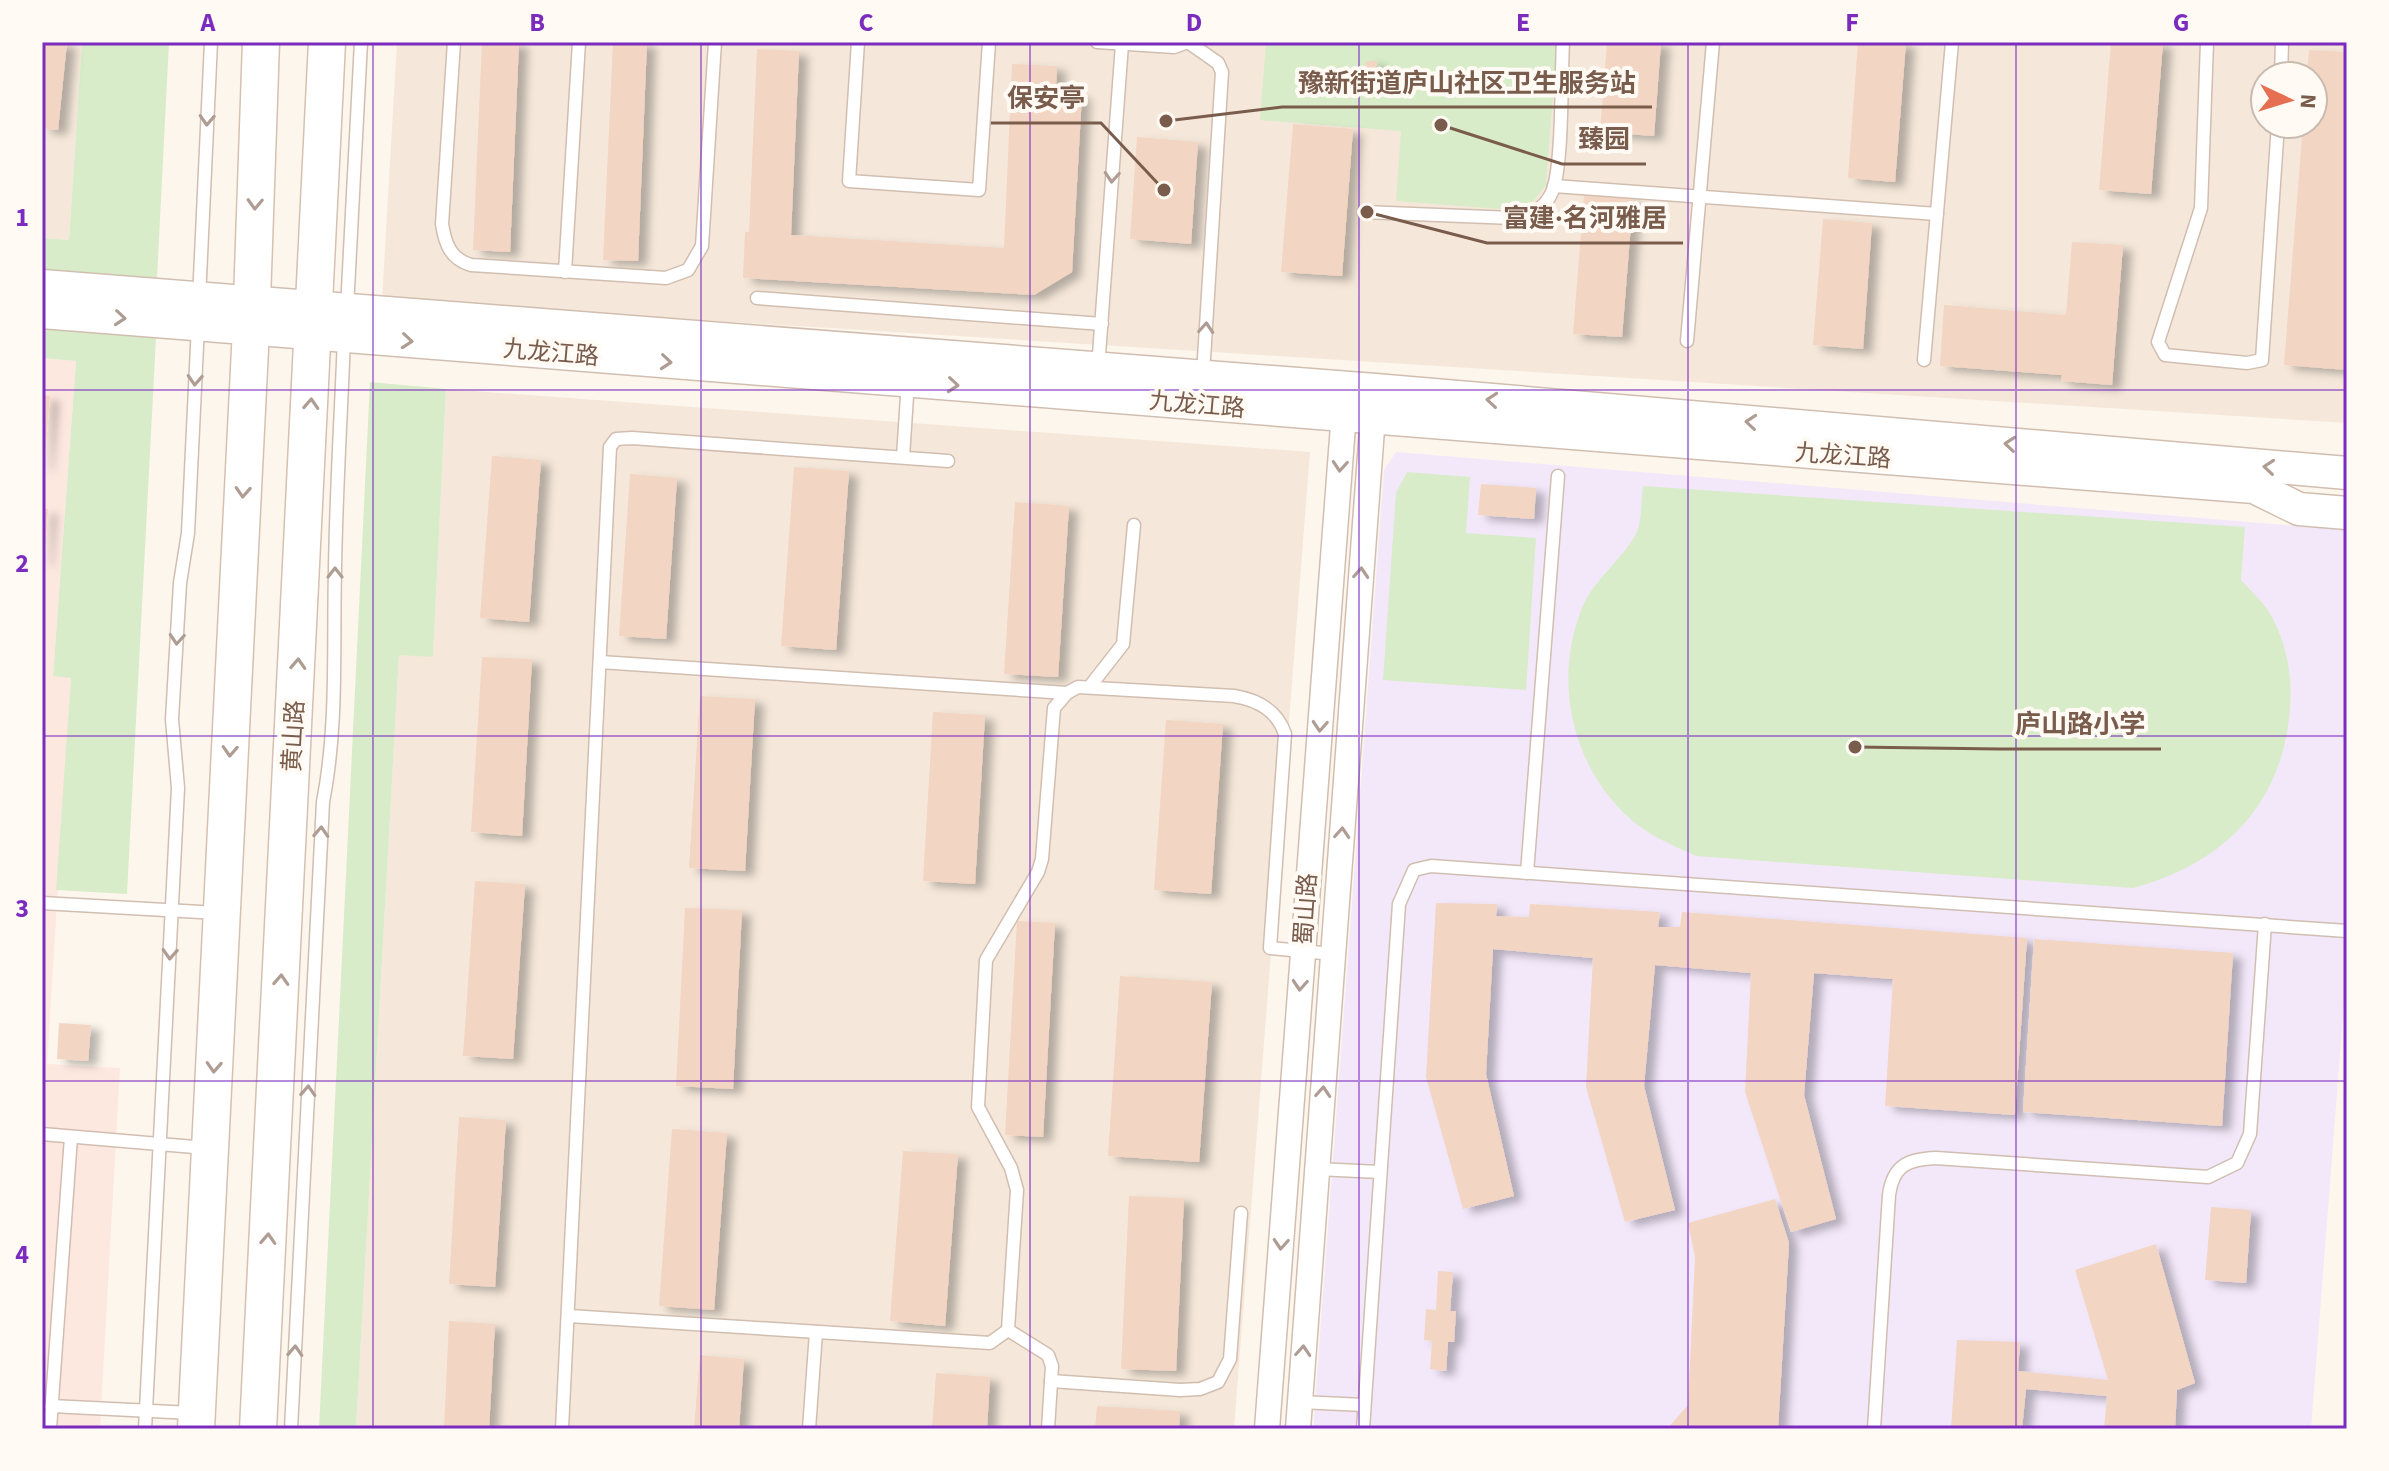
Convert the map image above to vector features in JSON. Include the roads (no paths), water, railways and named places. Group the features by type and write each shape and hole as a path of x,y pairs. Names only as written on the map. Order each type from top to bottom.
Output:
{"main road":[{"path":"197,1421 252,317 261,42"},
{"name":"黄山路","path":"258,1429 331,322 327,42"}],"street":[{"name":"九龙江路","path":"42,286 198,312 252,317 1359,404 2254,487 2299,509 2347,513"},
{"name":"九龙江路","path":"42,312 198,312"},
{"name":"九龙江路","path":"1359,404 2347,473"},
{"name":"蜀山路","path":"1267,1429 1303,951 1359,404"},
{"name":"蜀山路","path":"1298,1429 1333,954 1359,404"}],"lane":[{"path":"145,1429 178,788 172,719 180,583 188,533 211,42"},
{"path":"291,1429 323,802 330,766 336,663 331,322 361,42"},
{"path":"454,42 442,224 445,243 453,255 471,265 666,278 688,270 702,246 715,42"},
{"path":"565,272 579,42"},
{"path":"858,42 849,181 979,190 989,42"},
{"path":"1097,42 1174,47 1188,42 1218,63 1224,87 1202,391"},
{"path":"1363,212 1513,218 1535,212 1544,204 1554,186 1563,42"},
{"path":"1687,341 1713,42"},
{"path":"1924,360 1952,42"},
{"path":"2207,42 2201,208 2158,342 2165,355 2247,363 2262,360 2277,140"},
{"path":"1097,383 1122,44"},
{"path":"1554,186 1937,214"},
{"path":"757,298 1102,324"},
{"path":"903,457 909,368"},
{"path":"562,1429 610,447 616,439 948,461"},
{"path":"1527,873 1558,476"},
{"path":"1091,685 1123,644 1134,525"},
{"path":"600,662 1067,693 1091,685 1243,697 1277,716 1285,734 1270,948 1333,954"},
{"path":"1008,1330 1017,1190 1011,1168 978,1107 986,960 1042,859 1054,708 1067,693"},
{"path":"1363,1429 1399,904 1414,870 1431,866 2347,931"},
{"path":"42,903 221,914"},
{"path":"1874,1429 1889,1195 1891,1177 1900,1165 1916,1159 1936,1158 2208,1177 2237,1163 2250,1134 2265,924"},
{"path":"42,1134 210,1148"},
{"path":"50,1429 71,1137"},
{"path":"1317,1169 1380,1172"},
{"path":"1051,1381 1180,1390 1200,1389 1218,1382 1230,1359 1241,1213"},
{"path":"569,1316 990,1343 1008,1330"},
{"path":"1008,1330 1048,1355 1052,1366 1048,1429"},
{"path":"809,1429 816,1332"},
{"path":"1300,1402 1364,1405"},
{"path":"51,1406 146,1411 197,1421"}],"place":[{"name":"豫新街道庐山社区卫生服务站","path":"1166,121"},
{"name":"臻园","path":"1441,125"},
{"name":"保安亭","path":"1164,190"},
{"name":"富建·名河雅居","path":"1367,212"},
{"name":"庐山路小学","path":"1855,747"}]}
